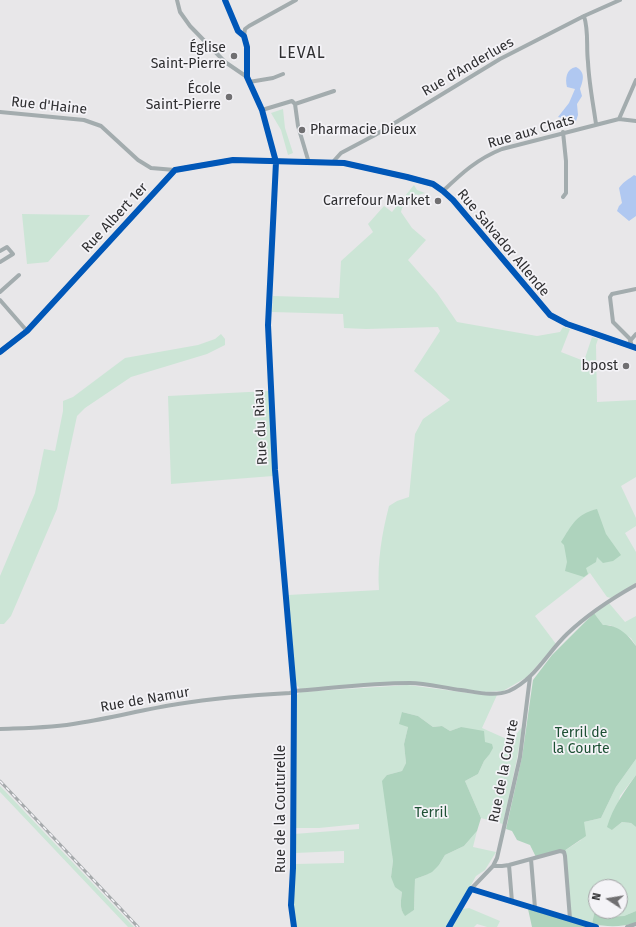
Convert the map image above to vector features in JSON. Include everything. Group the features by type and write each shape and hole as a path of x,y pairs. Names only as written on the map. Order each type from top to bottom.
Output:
{"street":[{"path":"177,0 180,12 190,26 225,62 247,77"},
{"path":"247,77 247,48 244,36 245,29 296,0"},
{"name":"Rue d'Anderlues","path":"332,162 341,153 375,135 500,59 584,16 620,0"},
{"path":"584,16 588,34 588,64 596,124"},
{"path":"249,82 273,78 283,74"},
{"name":"Rue du Riau","path":"247,77 262,110 276,162 268,325 275,470 294,691"},
{"path":"619,119 636,80"},
{"path":"262,110 292,101 295,104 334,91"},
{"path":"295,104 298,126 309,163"},
{"name":"Rue d'Haine","path":"0,112 93,122 101,126 138,160 151,168 175,170"},
{"name":"Rue aux Chats","path":"443,191 475,163 487,155 502,149 563,132 619,119 636,121"},
{"path":"563,132 566,161 566,192 564,197"},
{"path":"175,170 233,160 276,162"},
{"name":"Rue Salvador Allende","path":"276,162 344,163 432,184 453,200 550,315 567,324 634,348"},
{"name":"Rue Albert 1er","path":"0,352 27,331 175,170"},
{"path":"0,251 7,247 13,254 0,262"},
{"path":"0,292 19,275"},
{"path":"634,348 630,339 614,322 610,297 612,294 636,289"},
{"path":"0,300 27,331"},
{"path":"630,341 636,334"},
{"name":"Rue de Namur","path":"0,729 46,728 78,724 179,703 265,693 290,693 294,691 411,683 480,693 502,693 530,677 566,635 601,606 636,585"},
{"name":"Rue de la Courte","path":"449,927 471,889 492,866 500,848 518,764 530,677"},
{"name":"Rue de la Couturelle","path":"294,691 293,868 291,905 294,927"},
{"path":"492,866 510,865 560,851 565,853 570,919"},
{"path":"531,859 535,908"},
{"path":"510,865 512,902"},
{"path":"471,889 596,927"},
{"path":"627,927 636,924"}],"green space":[{"path":"283,109 285,128 293,153 288,155 281,130 271,113"},
{"path":"414,185 417,190 425,193 418,195 416,194 402,208 401,212 412,228 426,240 408,260 437,293 457,322 537,336 560,332 563,327 570,329 561,352 584,361 592,337 598,339 596,345 597,402 636,400 636,477 621,486 636,518 636,526 625,533 636,552 636,583 611,598 607,597 590,573 535,616 556,644 527,677 503,691 484,692 411,682 300,689 296,684 288,595 379,590 379,558 386,516 389,506 397,501 409,497 415,434 423,419 450,400 414,371 440,331 438,327 366,329 344,328 343,314 272,312 273,296 339,298 341,261 373,232 368,224 384,206 392,212"},
{"path":"22,214 90,215 48,262 27,264"},
{"path":"221,334 225,339 225,345 207,354 131,377 85,408 77,416 57,509 11,616 4,624 0,624 0,576 35,493 44,449 55,451 63,411 63,401 73,397 125,358 198,345 215,339"},
{"path":"269,391 273,476 171,484 168,396"},
{"path":"597,509 606,534 621,555 613,561 603,563 597,557 596,562 586,568 588,574 584,577 565,571 567,562 564,545 561,542 579,517"},
{"path":"609,603 625,622 636,616 636,646 631,638 610,625 603,625 594,613"},
{"name":"Terril de la Courte","path":"594,613 603,625 609,625 622,631 636,646 636,759 616,787 601,818 584,822 586,836 564,851 536,857 530,845 517,840 512,831 506,829 522,757 533,680 552,655"},
{"path":"408,685 476,694 497,695 482,728 511,741 522,727 517,759 503,824 481,818 465,781 478,774 484,761 489,755 485,742 461,727 450,731 442,726 433,727 418,716 402,712 408,727 404,744 406,763 402,771 387,775 393,861 391,877 402,892 401,904 405,915 414,910 415,879 426,875 439,865 445,855 464,846 477,831 473,847 496,852 485,870 476,876 448,927 295,927 293,913 294,864 344,863 344,851 294,853 294,834 359,829 359,824 319,828 294,828 295,697 300,692"},
{"name":"Terril","path":"402,712 418,716 433,727 442,726 450,731 461,727 484,731 485,742 492,744 493,748 484,761 478,774 465,781 481,818 477,831 464,846 445,855 439,865 432,872 415,879 414,910 405,916 401,907 402,892 395,887 391,877 393,861 382,781 387,775 402,771 406,763 404,744 408,727 399,724"},
{"path":"636,759 636,775 620,796 612,830 622,822 631,823 636,827 636,911 628,914 628,879 588,879 588,919 593,919 592,924 571,918 564,851 581,840 584,822 601,818 616,787"},
{"path":"636,775 636,827 631,823 622,822 612,830 607,827 612,813"},
{"path":"0,786 134,927 128,927 0,792"},
{"path":"469,908 500,921 497,927 487,927 477,924 474,927 452,927 463,909"},
{"path":"528,909 591,927 532,927"},
{"path":"636,911 636,923 614,926 592,924 593,919 628,919 628,914"}],"water":[{"path":"576,67 581,71 583,77 580,89 582,96 577,104 578,115 576,121 558,117 569,103 575,89 567,87 566,81 568,72"},
{"path":"634,175 636,176 636,216 629,221 617,211 622,203 619,188 624,182"}],"railway":[{"path":"0,781 138,927"}],"cycle path":[{"path":"225,0 238,31 244,36 247,47 247,77 262,110 276,162 268,325 275,470 294,691 293,868 291,905 294,927"},
{"path":"0,352 27,331 175,170 233,160 344,163 433,184 453,200 550,315 567,324 636,348"},
{"path":"449,927 471,889 596,927"}],"place":[{"name":"Église Saint-Pierre","path":"234,56"},
{"name":"École Saint-Pierre","path":"229,97"},
{"name":"Pharmacie Dieux","path":"302,130"},
{"name":"Carrefour Market","path":"438,201"},
{"name":"bpost","path":"626,366"}],"district":[{"name":"LEVAL","path":"302,54"}]}
